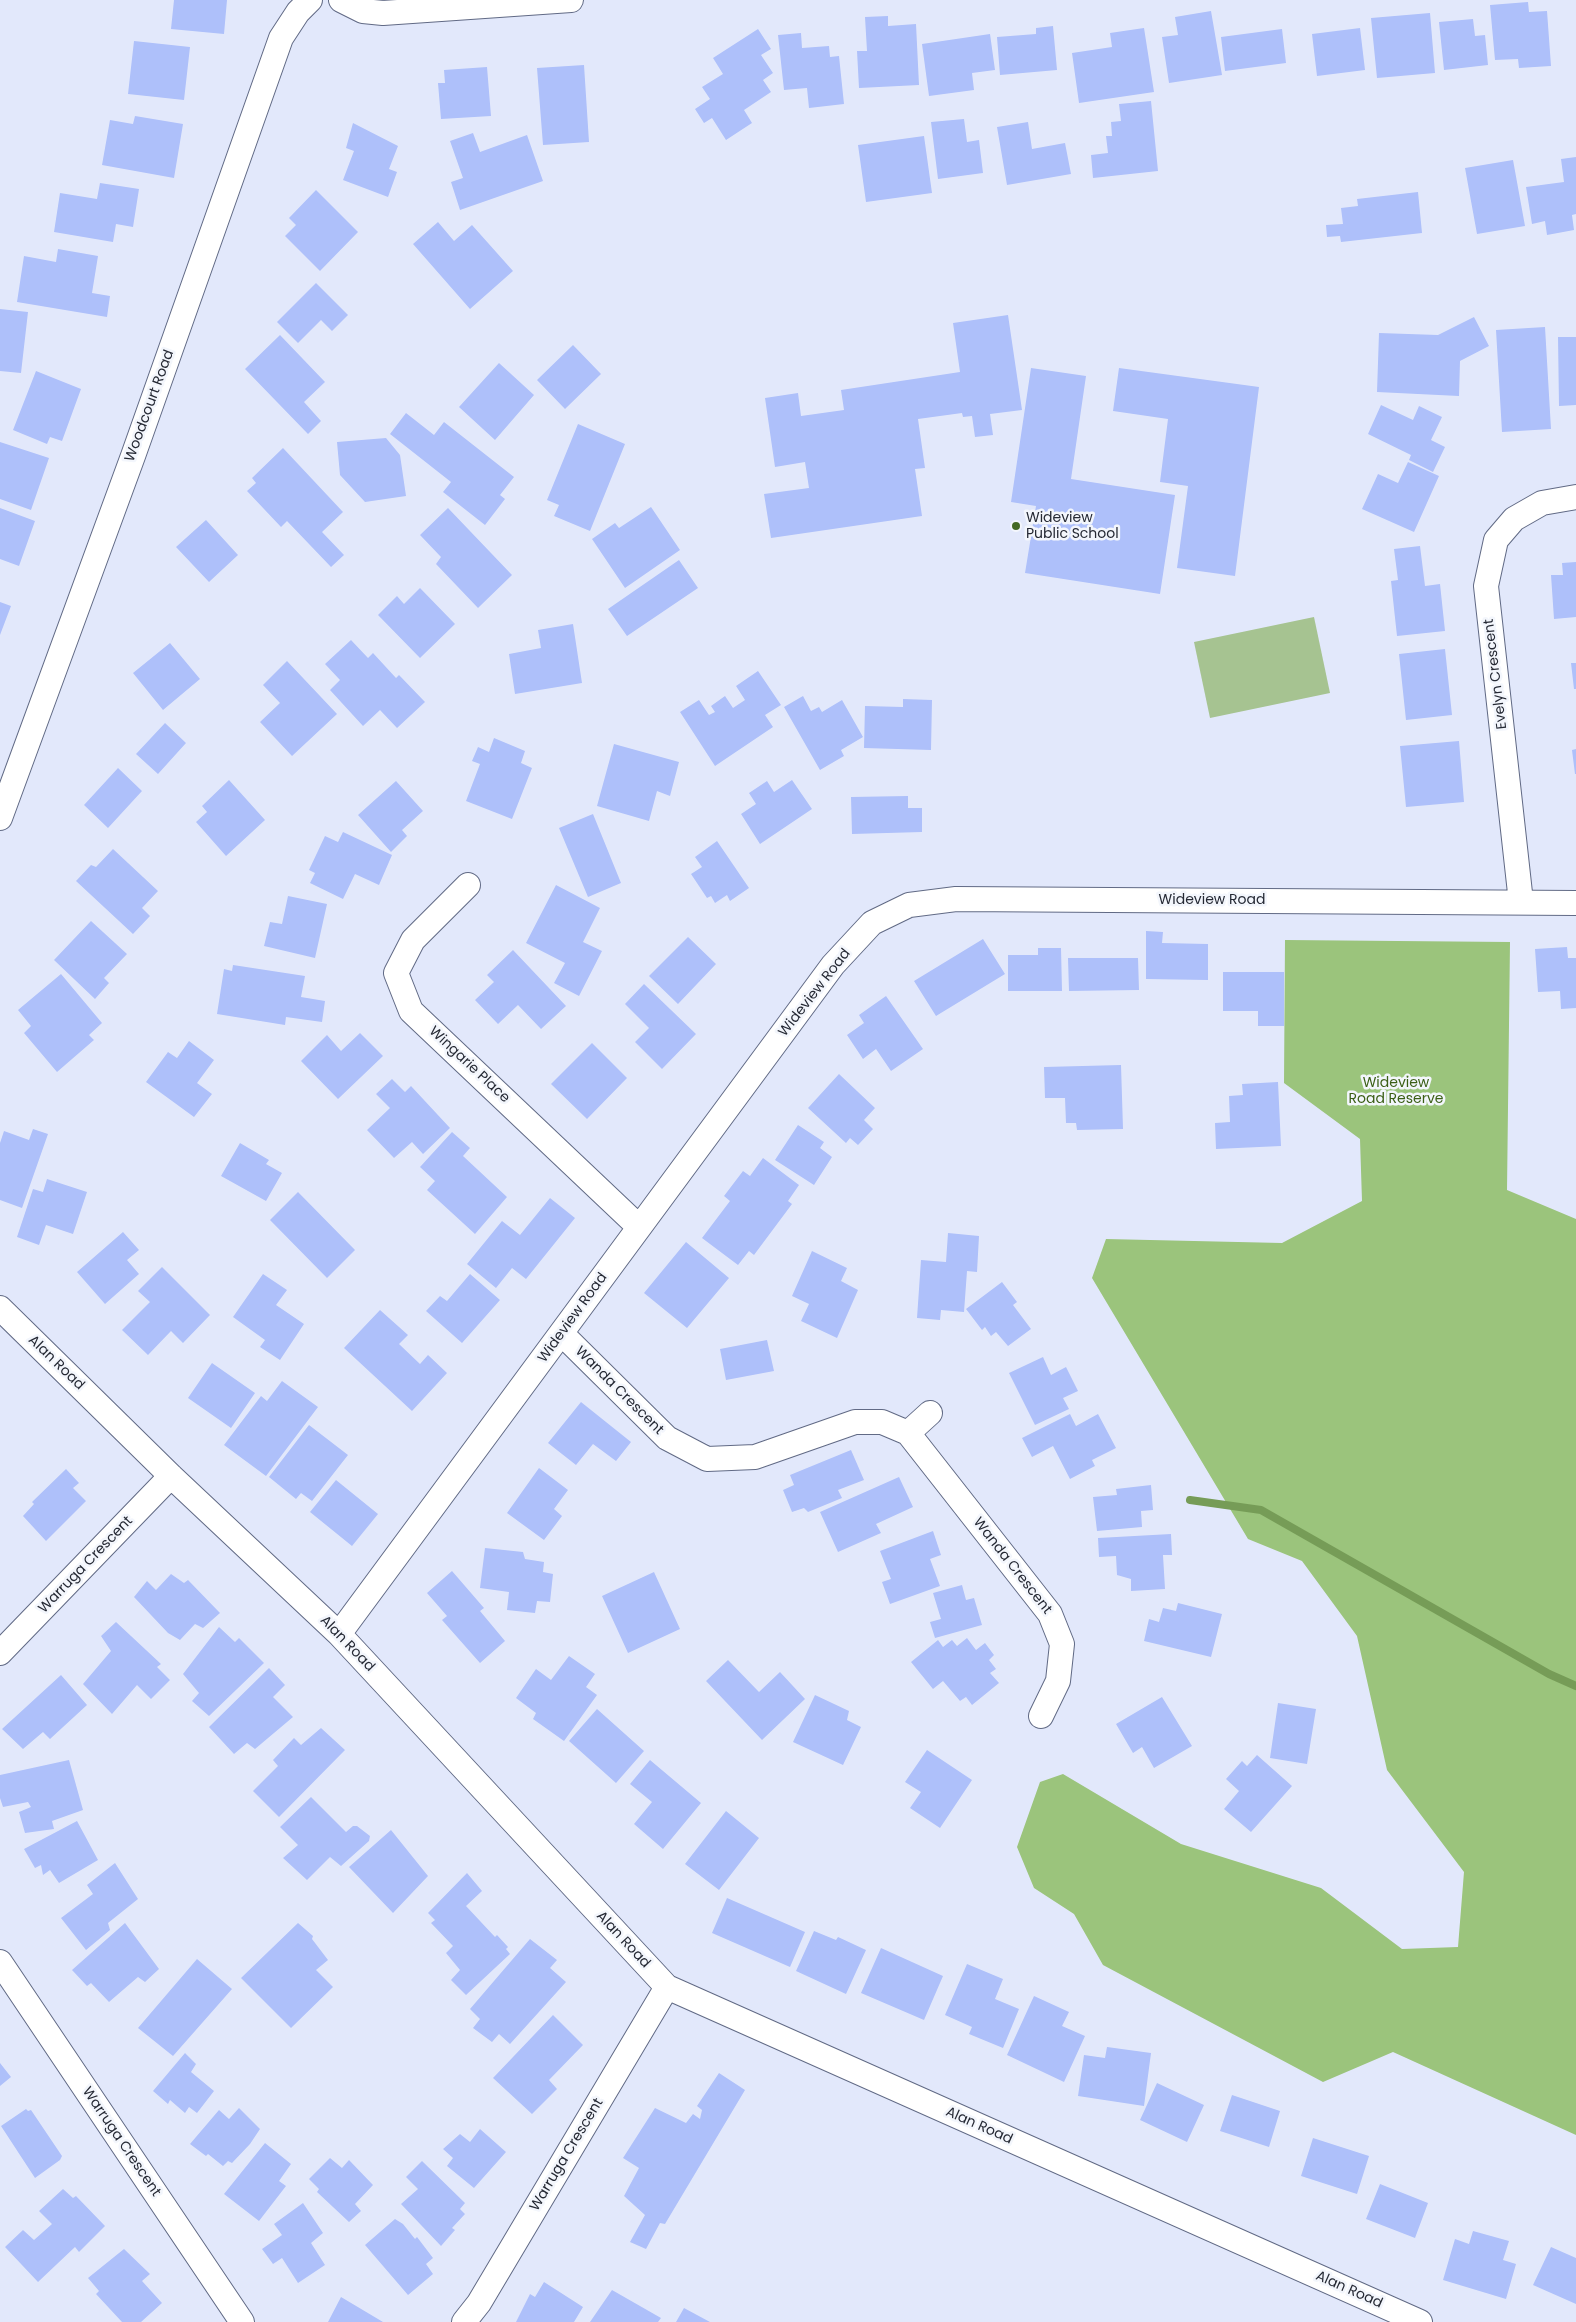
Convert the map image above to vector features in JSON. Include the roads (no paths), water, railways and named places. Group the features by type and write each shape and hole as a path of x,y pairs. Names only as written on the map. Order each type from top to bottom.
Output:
{"street":[{"name":"Woodcourt Road","path":"0,818 133,456 281,38 298,12 310,0"},
{"path":"341,0 363,11 383,13 426,5 571,0"},
{"name":"Evelyn Crescent","path":"1522,902 1486,586 1496,540 1514,519 1542,503 1576,497"},
{"name":"Wingarie Place","path":"468,886 413,940 396,973 411,1011 639,1227"},
{"name":"Wideview Road","path":"339,1634 833,965 872,923 909,904 956,899 1576,903"},
{"name":"Alan Road","path":"0,1308 171,1476 339,1634 667,1987 1420,2322"},
{"name":"Wanda Crescent","path":"562,1334 667,1438 707,1458 755,1457 854,1422 882,1422 908,1433 1050,1614 1062,1644 1058,1681 1041,1716"},
{"path":"908,1433 930,1413"},
{"name":"Warruga Crescent","path":"0,1653 171,1476"},
{"name":"Warruga Crescent","path":"0,1962 242,2322"},
{"name":"Warruga Crescent","path":"464,2322 479,2303 667,1987"}],"waterway":[{"path":"1190,1500 1261,1510 1549,1674 1576,1686"}],"place":[{"name":"Wideview Public School","path":"1016,526"}],"park label":[{"name":"Wideview Road Reserve","path":"1396,1092"}]}
